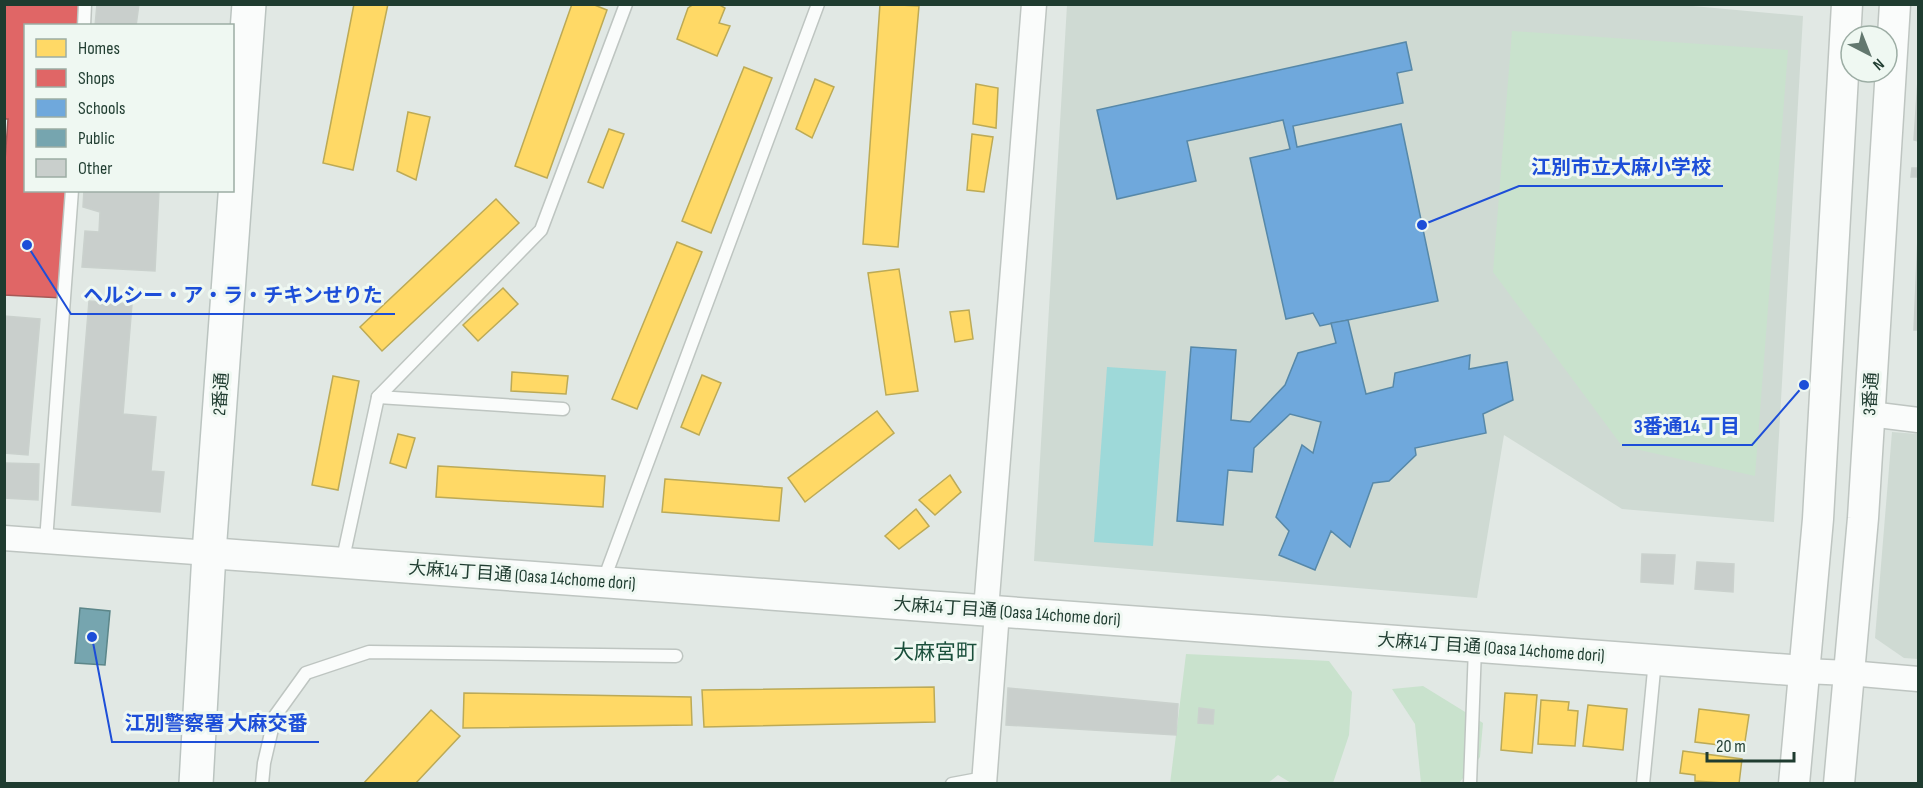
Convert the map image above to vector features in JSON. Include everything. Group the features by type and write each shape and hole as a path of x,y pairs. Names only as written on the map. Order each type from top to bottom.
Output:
{"main road":[{"name":"2番通","path":"196,783 209,553 249,4"}],"street":[{"path":"984,781 991,611 1034,4"},
{"path":"1794,783 1818,519 1847,4"},
{"name":"3番通","path":"1839,783 1863,518 1895,4"},
{"path":"1870,414 1918,420"},
{"path":"4,538 209,553"},
{"name":"大麻14丁目通 (Oasa 14chome dori)","path":"209,553 1804,671"},
{"path":"1804,671 1849,672 1918,679"}],"lane":[{"path":"84,24 85,4"},
{"path":"342,563 378,397 541,230 626,4"},
{"path":"603,582 818,4"},
{"path":"46,541 72,192"},
{"path":"378,397 564,409"},
{"path":"1470,783 1475,647"},
{"path":"262,783 264,763 275,716 306,673 369,652 676,656"},
{"path":"1643,783 1655,660"},
{"path":"952,783 984,781"}],"shaded area":[{"path":"1671,4 1803,16 1774,522 1622,509 1504,435 1477,598 1034,561 1067,5"},
{"path":"1892,432 1918,434 1918,659 1904,658 1875,638"}],"green space":[{"path":"1512,31 1788,50 1755,476 1622,446 1493,272"},
{"path":"1186,654 1329,661 1352,692 1349,735 1333,783 1291,783 1278,775 1268,783 1170,784"},
{"path":"1423,686 1483,723 1480,757 1459,783 1421,783 1415,724 1392,689"}],"water":[{"path":"1107,367 1166,371 1153,546 1094,542"}],"building: Homes":[{"path":"354,4 388,4 353,170 323,163"},
{"path":"572,4 592,4 607,10 547,178 515,166"},
{"path":"694,4 718,4 725,8 719,23 730,26 717,56 677,39 688,8"},
{"path":"880,4 919,6 898,247 863,244"},
{"path":"744,67 772,78 711,233 682,221"},
{"path":"815,79 834,87 812,138 796,129"},
{"path":"976,84 998,88 996,128 973,124"},
{"path":"408,112 430,117 416,180 397,171"},
{"path":"609,129 624,134 603,188 588,182"},
{"path":"972,134 993,137 984,192 967,190"},
{"path":"496,199 519,223 382,351 360,327"},
{"path":"677,242 702,252 637,409 612,399"},
{"path":"899,269 918,391 886,395 868,273"},
{"path":"503,288 518,304 478,341 463,325"},
{"path":"969,310 973,339 955,342 950,312"},
{"path":"512,372 568,376 566,394 511,391"},
{"path":"702,375 721,383 699,435 681,427"},
{"path":"333,376 359,381 338,490 312,485"},
{"path":"877,411 894,433 805,502 788,478"},
{"path":"398,434 415,438 406,468 390,463"},
{"path":"438,466 605,476 603,507 436,497"},
{"path":"950,475 961,492 935,515 919,500"},
{"path":"665,479 782,488 779,521 662,512"},
{"path":"916,509 929,526 899,549 885,536"},
{"path":"934,687 935,722 704,727 702,690"},
{"path":"464,693 691,697 692,725 463,728"},
{"path":"1505,693 1537,695 1532,753 1501,750"},
{"path":"1541,700 1569,702 1568,710 1578,711 1575,746 1538,744"},
{"path":"1588,705 1627,709 1623,750 1583,746"},
{"path":"1699,709 1749,715 1744,748 1695,742"},
{"path":"431,710 460,736 415,784 363,784"},
{"path":"1683,751 1742,759 1739,784 1695,781 1695,775 1680,773"}],"building: Shops":[{"path":"4,4 80,4 79,24 24,24 24,192 69,192 63,298 4,295 4,175 8,119 4,119"}],"building: Schools":[{"path":"1406,42 1412,70 1397,73 1403,103 1293,126 1297,147 1401,124 1438,301 1320,326 1313,313 1286,319 1250,158 1290,149 1283,120 1187,141 1196,181 1117,199 1097,110"},
{"path":"1348,320 1366,394 1393,387 1395,373 1470,355 1469,369 1507,362 1513,400 1483,414 1486,433 1415,448 1416,455 1389,481 1373,483 1350,547 1331,531 1315,570 1279,555 1289,531 1276,517 1302,445 1313,453 1321,422 1290,414 1254,448 1252,472 1228,470 1223,525 1177,521 1191,347 1236,350 1231,420 1250,422 1285,385 1298,353 1336,343 1331,323"}],"building: Public":[{"path":"80,608 110,611 105,665 75,663"}],"building: Other":[{"path":"97,4 139,4 136,24 95,24"},
{"path":"1918,80 1918,141 1914,140"},
{"path":"1912,168 1918,168 1918,177 1911,177"},
{"path":"84,192 159,192 155,271 82,267 85,231 99,232 100,212 83,207"},
{"path":"1918,237 1918,330 1914,330"},
{"path":"89,301 132,304 123,414 156,417 151,471 164,472 160,512 72,505"},
{"path":"4,316 40,319 28,455 4,453"},
{"path":"4,463 39,464 38,500 4,498"},
{"path":"1642,554 1675,555 1673,584 1641,582"},
{"path":"1697,562 1734,564 1733,592 1695,589"},
{"path":"1008,688 1178,704 1176,735 1006,725"},
{"path":"1199,708 1214,710 1213,724 1198,723"}],"place":[{"name":"江別市立大麻小学校","path":"1422,225"},
{"name":"ヘルシー・ア・ラ・チキンせりた","path":"27,245"},
{"name":"3番通14丁目","path":"1804,385"},
{"name":"江別警察署 大麻交番","path":"92,637"}],"district":[{"name":"大麻宮町","path":"935,652"}]}
